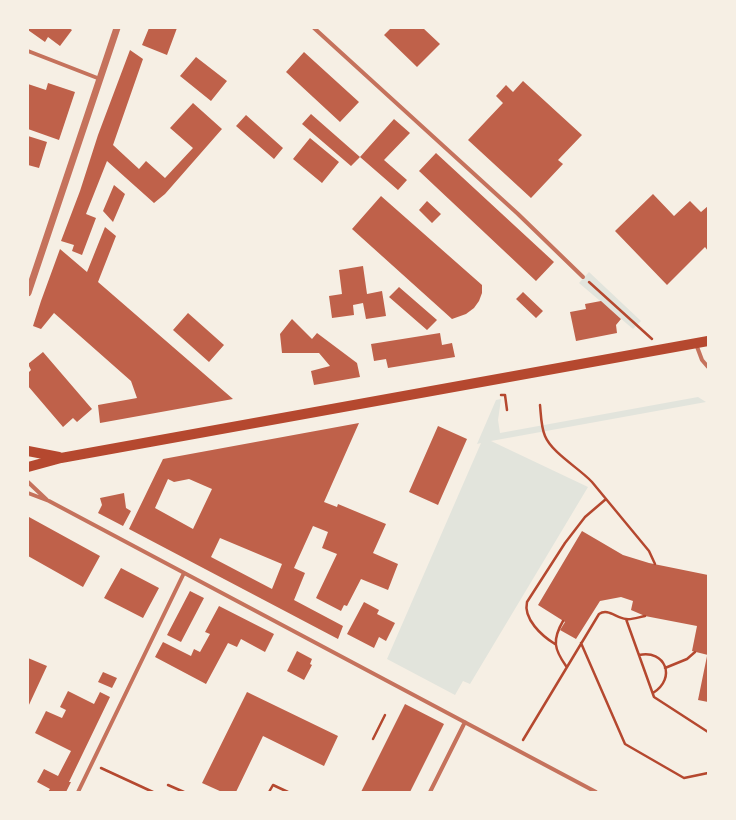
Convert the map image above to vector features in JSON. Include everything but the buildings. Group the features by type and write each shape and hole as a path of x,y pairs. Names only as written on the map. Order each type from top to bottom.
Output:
{"main road":[{"path":"28,467 61,458 708,341"},
{"path":"28,451 61,458"}],"street":[{"path":"28,293 117,28"},
{"path":"314,28 518,214 583,277"},
{"path":"28,51 100,78"},
{"path":"696,343 702,360 708,367"},
{"path":"28,482 49,501"},
{"path":"28,493 49,501 97,528 596,792"},
{"path":"78,792 184,573"},
{"path":"430,792 465,722"}],"path":[{"path":"583,277 662,349"},
{"path":"501,395 505,395 507,410"},
{"path":"540,405 543,431 549,443 557,452 582,472 606,499 649,551 655,564"},
{"path":"555,644 547,639 537,629 525,609 527,602 561,549 585,517 606,499"},
{"path":"523,740 566,666 599,614 602,612 607,612 626,619 645,616"},
{"path":"626,619 654,697 708,732"},
{"path":"563,621 558,630 555,644 558,653 566,666"},
{"path":"581,643 625,744 684,778 708,773"},
{"path":"665,668 687,659 695,652"},
{"path":"639,656 646,654 659,658 665,668 666,675 664,683 653,693"},
{"path":"373,739 385,715"},
{"path":"101,768 153,792"},
{"path":"168,785 184,792"},
{"path":"269,792 273,785 288,792"}],"shaded area":[{"path":"589,272 641,321 633,329 579,283"},
{"path":"698,397 706,402 491,441 588,487 470,684 463,681 455,695 387,659 481,443 477,444 496,400 501,399 498,420 500,433"}]}
